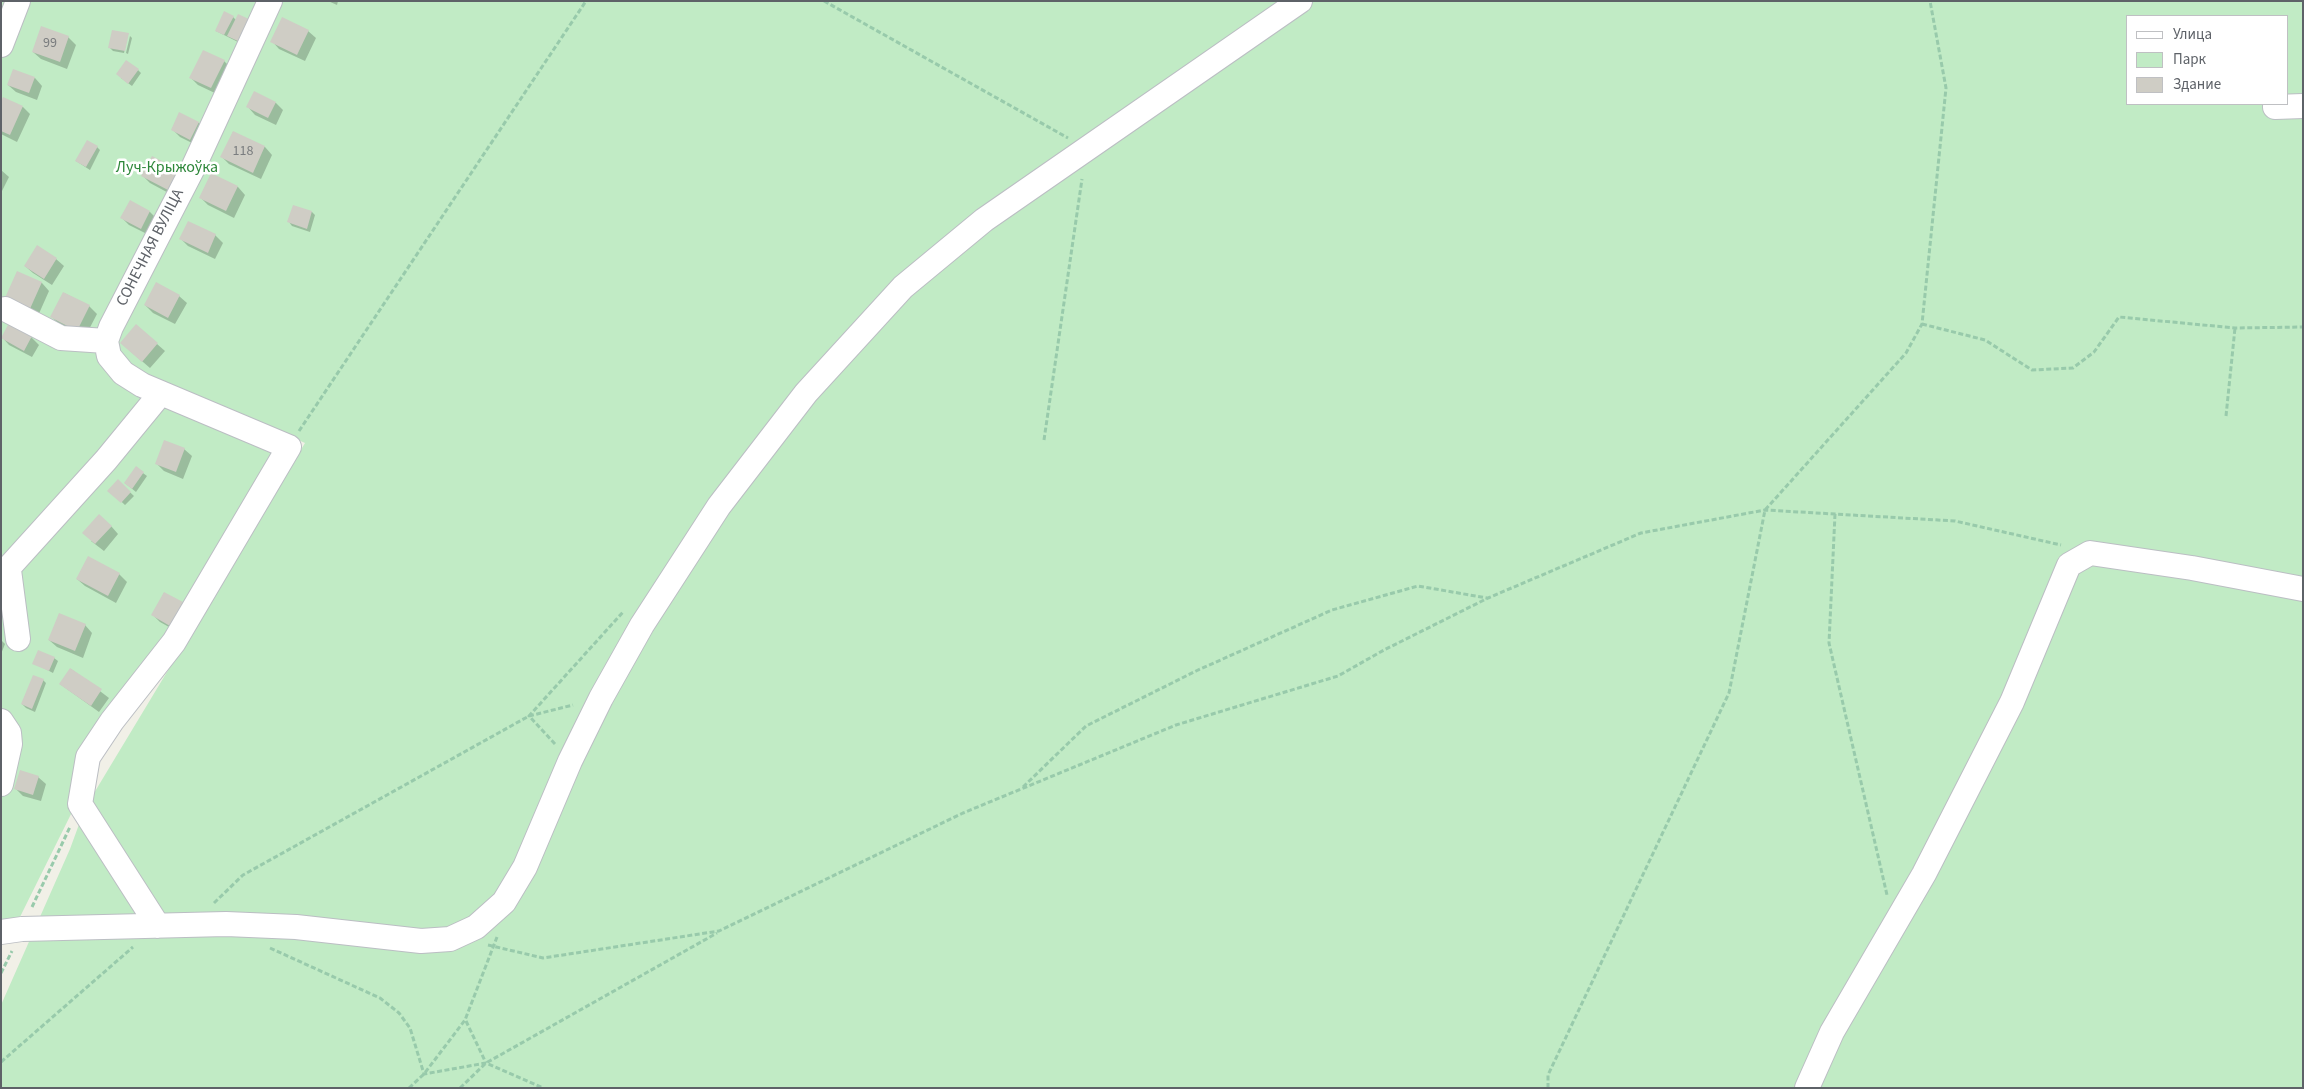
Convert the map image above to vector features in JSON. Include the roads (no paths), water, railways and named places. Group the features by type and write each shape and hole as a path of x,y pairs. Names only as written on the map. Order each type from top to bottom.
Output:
{"street":[{"path":"1,44 18,1"},
{"name":"СОНЕЧНАЯ ВУЛІЦА","path":"106,341 111,327 193,168 270,1"},
{"path":"12,931 193,924 296,927 421,941 450,939 476,927 504,902 525,867 570,761 601,698 642,625 719,506 806,393 904,287 984,220 1080,145 1300,1"},
{"path":"2275,107 2303,106"},
{"path":"5,309 61,338 106,341 109,356 122,374 142,385 289,447 174,642 93,747 88,757 80,804 158,926"},
{"path":"18,639 5,573 43,528 106,460 162,393"},
{"path":"1807,1088 1832,1032 1924,874 2012,702 2069,565 2090,552 2192,568 2303,589"},
{"path":"1,721 9,732 10,744 1,784"}],"park label":[{"name":"Луч-Крыжоўка","path":"167,168"}]}
